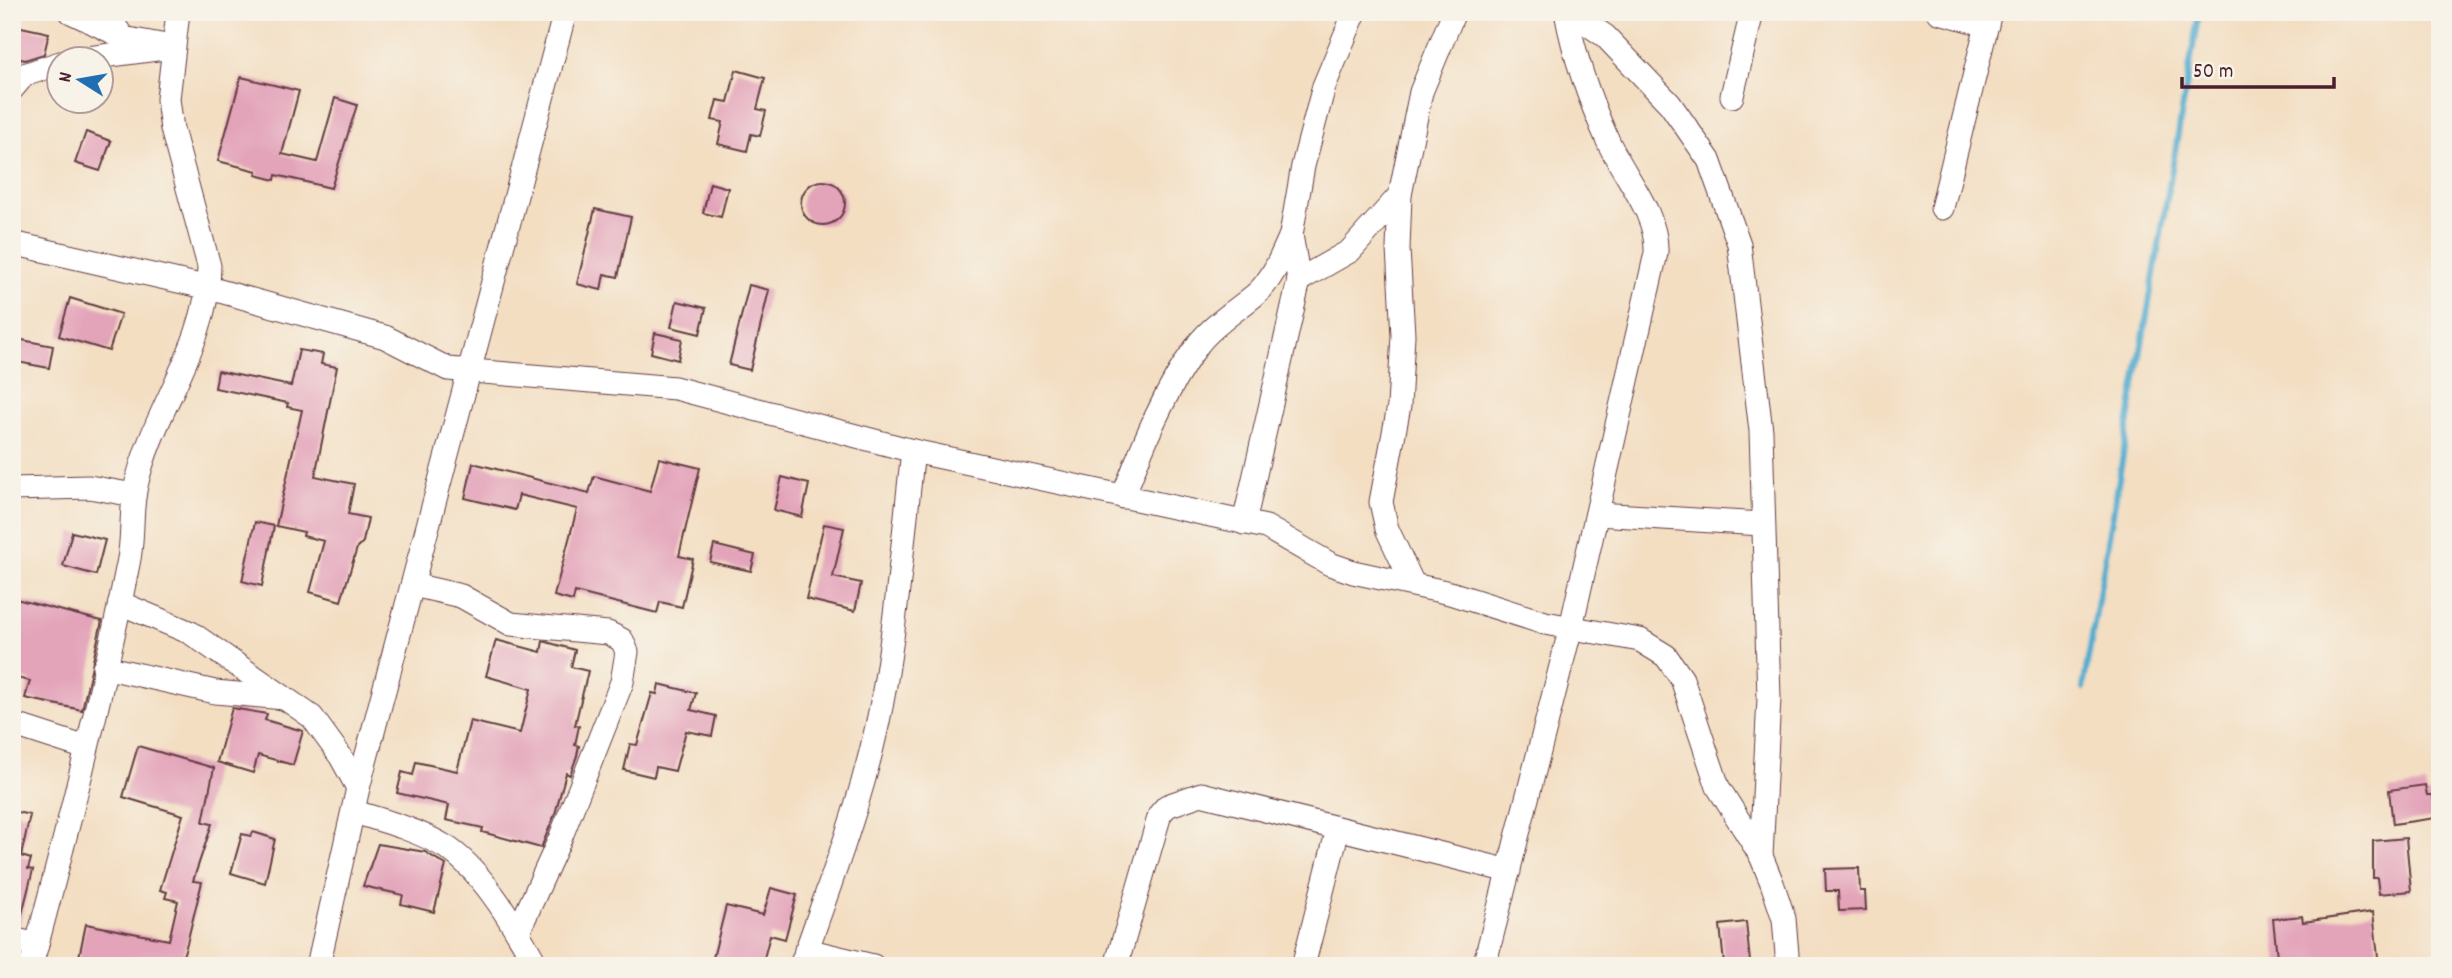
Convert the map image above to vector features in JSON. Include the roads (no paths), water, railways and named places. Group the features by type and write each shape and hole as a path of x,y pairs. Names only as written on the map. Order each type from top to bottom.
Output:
{"street":[{"path":"71,12 124,38 172,47"},
{"path":"106,12 124,38"},
{"path":"12,939 34,955 120,603 133,539 134,495 163,408 193,342 209,288 209,266 172,130 167,99 178,12"},
{"path":"318,966 358,788 471,373 565,12"},
{"path":"1124,497 1160,410 1183,367 1201,341 1258,293 1276,267 1291,235 1303,166 1324,86 1355,12"},
{"path":"1413,584 1387,529 1381,502 1399,406 1403,335 1398,250 1400,195 1421,92 1454,12"},
{"path":"1484,966 1572,627 1651,278 1657,234 1608,141 1571,39 1568,12"},
{"path":"1568,12 1605,36 1670,104 1709,160 1739,244 1761,432 1769,698 1761,856"},
{"path":"1732,96 1752,12"},
{"path":"1940,12 1988,18 1942,208"},
{"path":"116,54 172,47"},
{"path":"12,89 24,75 46,68"},
{"path":"1298,280 1350,251 1400,195"},
{"path":"1244,523 1298,280 1291,235"},
{"path":"12,243 209,288 385,337 448,369 675,388 912,451 1266,527 1341,568 1413,584 1545,623 1640,640 1666,656 1682,679 1718,787 1761,856 1784,919 1788,966"},
{"path":"873,966 804,958 864,780 885,685 912,451"},
{"path":"12,489 89,487 134,495"},
{"path":"1597,514 1762,524"},
{"path":"413,585 461,596 511,624 608,633 622,640 627,652 622,682 560,839 518,933"},
{"path":"120,603 191,633 312,717 341,757 358,788"},
{"path":"104,667 215,692 284,698"},
{"path":"12,724 86,748"},
{"path":"1116,966 1160,814 1167,806 1201,794 1508,871"},
{"path":"354,812 401,826 450,850 491,892 537,966"},
{"path":"1303,966 1338,829"}],"waterway":[{"path":"2083,688 2199,12"}]}
